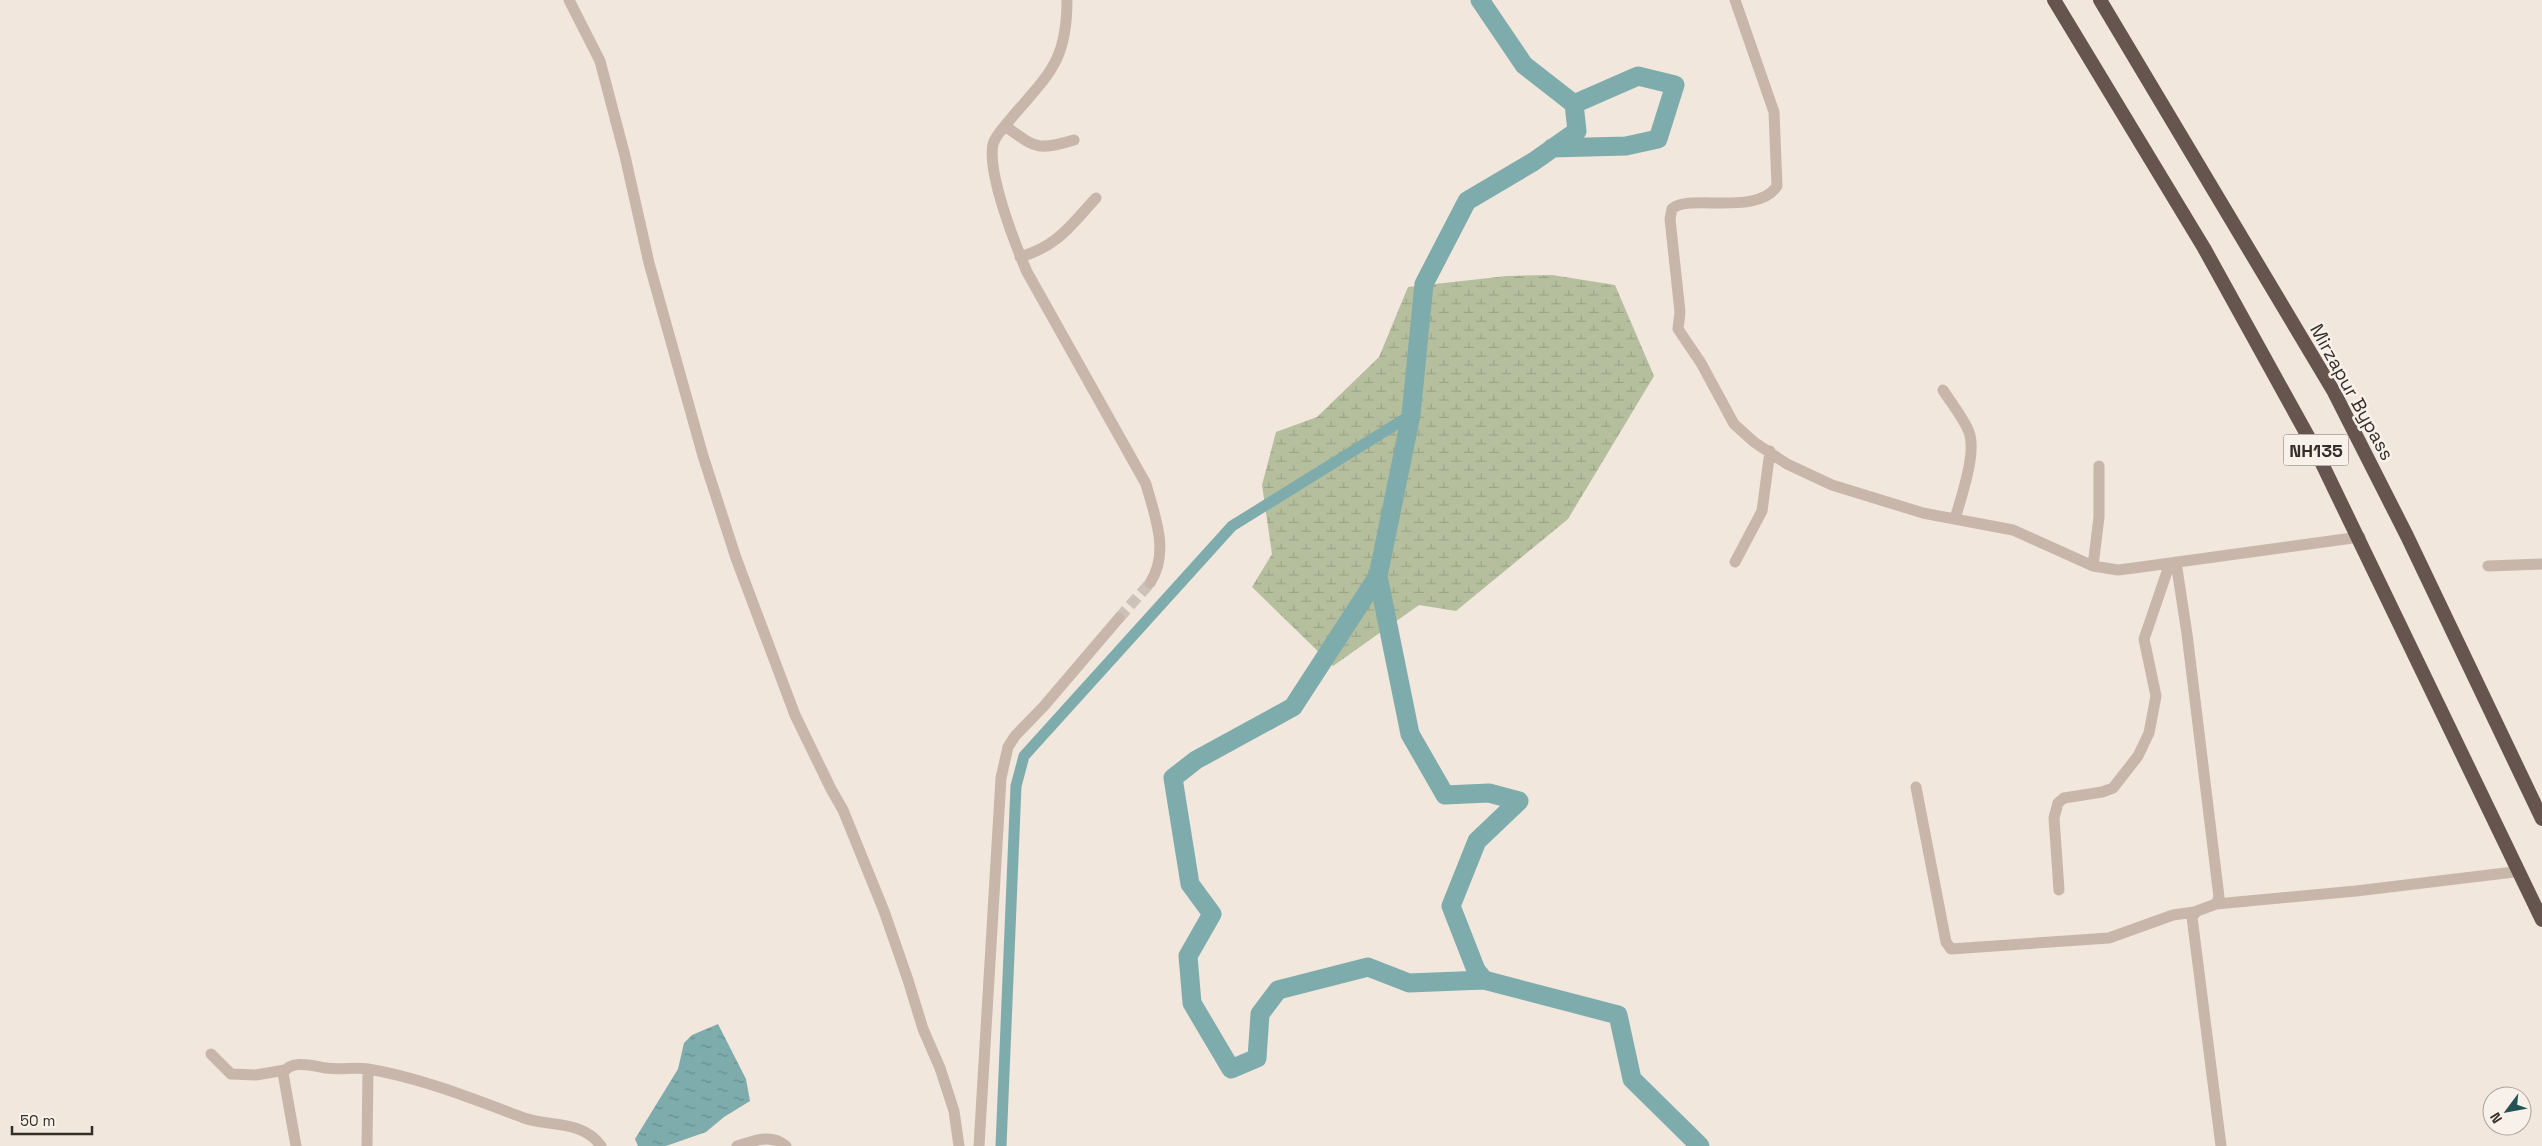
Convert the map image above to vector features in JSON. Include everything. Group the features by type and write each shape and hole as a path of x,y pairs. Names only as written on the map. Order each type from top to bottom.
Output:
{"highway":[{"name":"NH135","path":"2054,0 2204,248 2316,449 2360,537 2542,920"},
{"name":"Mirzapur Bypass","path":"2100,0 2334,392 2407,536 2542,819"}],"street":[{"path":"569,0 600,61 625,156 648,263 703,456 736,558 795,715 843,810 884,911 923,1029 940,1068 954,1111 959,1146"},
{"path":"1066,0 1064,44 1057,61 1043,83 1005,126 994,144 994,164 1002,202 1020,257 1146,484 1157,522 1161,550 1157,572 1150,582"},
{"path":"1735,0 1774,112 1777,186 1769,196 1729,204 1679,204 1672,209 1670,219 1680,312 1678,329 1701,363 1734,424 1754,442 1787,464 1832,485 1923,513 2013,530 2093,566 2118,570 2360,537"},
{"path":"1005,126 1038,147 1048,148 1074,140"},
{"path":"1020,257 1048,248 1096,198"},
{"path":"1942,390 1969,432 1971,442 1971,456 1955,519"},
{"path":"1735,562 1762,511 1770,451"},
{"path":"2093,566 2099,517 2099,466"},
{"path":"2059,890 2054,818 2058,803 2064,798 2088,795 2113,788 2138,756 2149,733 2156,696 2144,639 2173,563"},
{"path":"2173,563 2187,634 2220,897 2216,904"},
{"path":"2488,566 2542,564"},
{"path":"979,1146 1001,778 1008,747 1015,736 1044,706 1119,618"},
{"path":"1916,787 1946,942 1950,949 2110,938 2173,915 2194,912 2216,904 2356,891 2514,872"},
{"path":"2194,912 2192,917 2221,1146"},
{"path":"211,1054 231,1074 256,1075 285,1070 291,1066 304,1065 368,1069 466,1096 526,1118 570,1126 596,1139 601,1146"},
{"path":"367,1146 368,1069"},
{"path":"285,1070 283,1078 296,1146"},
{"path":"736,1146 769,1138 786,1146"}],"green space":[{"path":"1552,275 1615,285 1654,376 1568,519 1456,611 1419,605 1333,666 1252,587 1272,554 1262,485 1276,432 1317,417 1379,357 1408,287 1507,276"}],"water":[{"path":"718,1024 746,1079 750,1101 724,1117 706,1132 666,1146 638,1146 635,1139 678,1069 684,1043 692,1035"}],"waterway":[{"path":"1480,0 1524,65 1574,104 1577,131 1533,162 1467,201 1424,284 1411,415 1378,576 1410,734 1445,795 1489,793 1519,801 1477,841 1451,906 1476,970 1484,980 1618,1015 1632,1079 1700,1146"},
{"path":"1552,148 1626,146 1658,139 1675,85 1638,76 1574,104"},
{"path":"1001,1146 1016,786 1024,756 1232,526 1411,415"},
{"path":"1378,576 1293,707 1196,760 1173,778 1190,884 1212,914 1188,956 1192,1003 1231,1069 1257,1058 1260,1014 1278,990 1368,967 1409,983 1484,980"}],"tunnel":[{"path":"1119,618 1150,583"}]}
